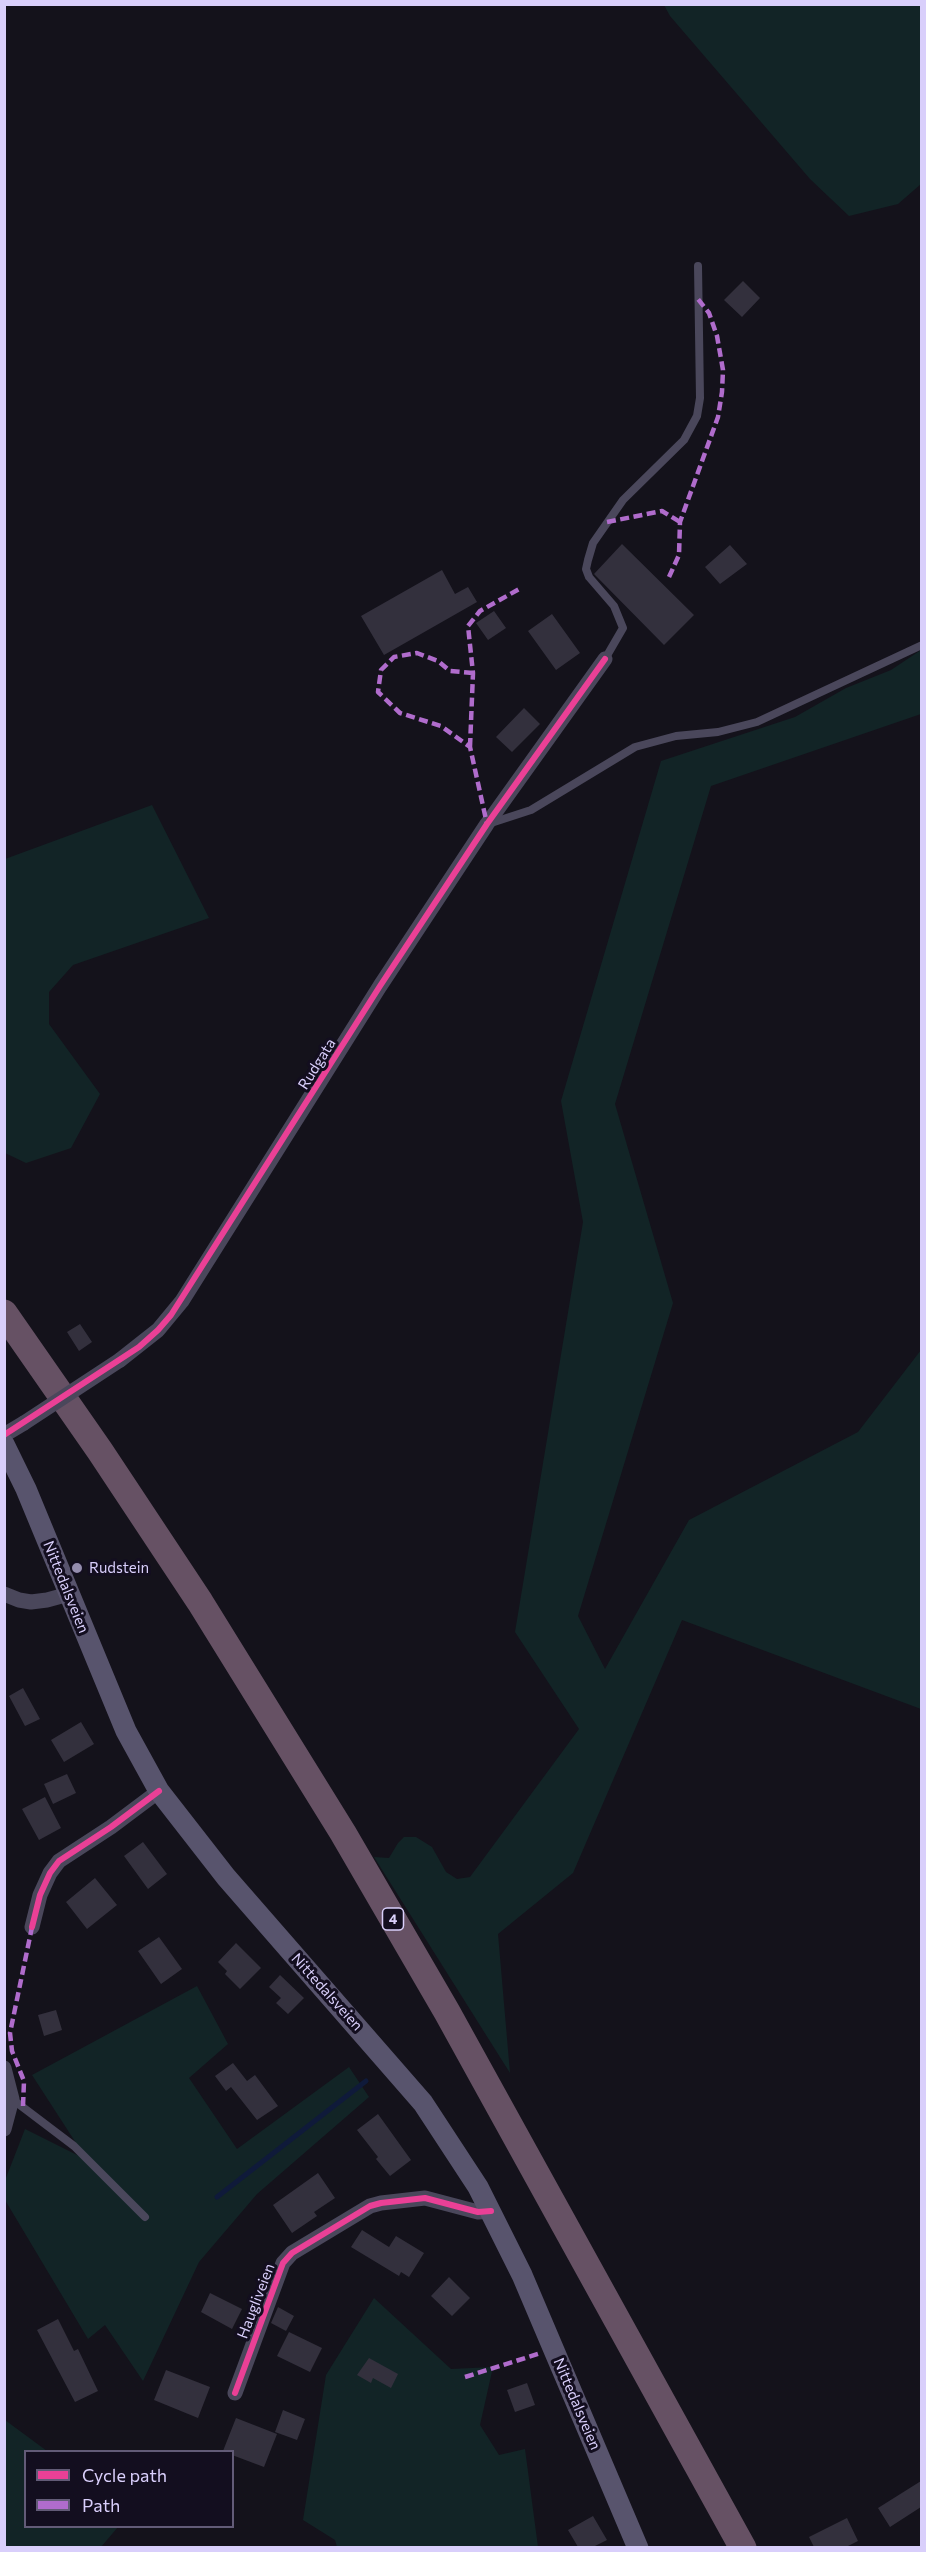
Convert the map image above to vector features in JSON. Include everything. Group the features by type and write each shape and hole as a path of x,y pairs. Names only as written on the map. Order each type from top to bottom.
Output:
{"highway":[{"name":"4","path":"4,1313 100,1451 200,1602 343,1833 447,2012 743,2547"},
{"name":"4","path":"4,1342 230,1678 346,1870 444,2040 725,2547"}],"main road":[{"name":"Nittedalsveien","path":"4,1444 26,1488 126,1731 159,1791 226,1877 423,2103 461,2158 491,2211 522,2275 638,2547"}],"street":[{"name":"Rudgata","path":"4,1435 120,1360 158,1330 182,1301 374,996 487,824 605,659"},
{"path":"4,1594 31,1602 69,1594"},
{"path":"32,1927 40,1895 50,1873 60,1861 159,1791"},
{"path":"4,2068 12,2099 4,2129"},
{"name":"Haugliveien","path":"234,2393 283,2263 292,2253 370,2206 381,2203 425,2198 478,2212 491,2211"}],"lane":[{"path":"605,659 623,627 614,606 589,577 586,569 588,560 593,543 623,500 684,440 697,416 700,398 698,266"},
{"path":"487,824 531,810 635,747 676,736 718,732 757,722 921,645"},
{"path":"12,2099 74,2146 145,2217"}],"shaded area":[{"path":"664,5 921,5 921,184 898,204 849,216 810,179 670,16"},
{"path":"921,650 921,714 711,786 615,1104 673,1303 578,1616 605,1669 689,1520 858,1432 921,1350 921,1709 682,1620 573,1873 498,1934 510,2073 374,1857 389,1858 404,1837 416,1837 432,1847 446,1872 457,1879 470,1877 579,1729 515,1632 583,1222 561,1101 661,761 795,717 846,688 891,670"},
{"path":"152,805 209,918 73,965 49,992 49,1024 100,1094 71,1148 26,1163 5,1153 5,859"},
{"path":"197,1986 228,2044 189,2078 237,2149 349,2067 369,2097 257,2194 199,2262 143,2381 105,2325 88,2339 5,2200 4,2183 25,2129 87,2160 32,2075"},
{"path":"374,2298 451,2369 493,2367 480,2425 499,2455 525,2449 538,2547 337,2547 335,2540 303,2520 326,2375"},
{"path":"5,2420 46,2450 24,2450 24,2528 117,2528 101,2547 5,2547"}],"building":[{"path":"743,281 760,298 742,317 724,300"},
{"path":"622,544 694,615 664,645 594,574"},
{"path":"730,545 747,564 720,584 705,567"},
{"path":"442,570 455,594 468,587 477,602 384,655 361,616"},
{"path":"494,611 506,628 488,640 476,623"},
{"path":"552,614 580,653 556,670 528,631"},
{"path":"524,708 540,724 512,752 496,737"},
{"path":"80,1324 92,1342 79,1351 67,1332"},
{"path":"23,1688 40,1719 25,1726 9,1696"},
{"path":"81,1722 94,1744 64,1762 51,1740"},
{"path":"67,1774 76,1793 53,1804 44,1784"},
{"path":"45,1797 61,1828 39,1840 22,1809"},
{"path":"143,1842 167,1874 148,1889 124,1856"},
{"path":"95,1878 117,1905 87,1929 66,1902"},
{"path":"159,1937 182,1969 161,1984 138,1951"},
{"path":"236,1943 261,1968 240,1989 225,1974 227,1971 218,1962"},
{"path":"280,1975 304,1998 288,2014 276,2003 281,1998 269,1987"},
{"path":"56,2010 62,2030 44,2036 38,2015"},
{"path":"233,2063 247,2081 255,2075 278,2106 257,2120 231,2087 226,2091 215,2076"},
{"path":"378,2114 411,2160 390,2176 357,2130"},
{"path":"318,2173 335,2198 314,2212 317,2216 292,2233 273,2205"},
{"path":"362,2230 389,2247 396,2236 424,2253 409,2277 401,2272 399,2276 351,2247"},
{"path":"449,2277 470,2298 452,2316 431,2296"},
{"path":"210,2293 242,2309 232,2329 201,2312"},
{"path":"278,2307 294,2316 286,2331 271,2323"},
{"path":"58,2319 74,2351 78,2349 98,2391 75,2402 37,2330"},
{"path":"289,2332 322,2348 310,2372 277,2356"},
{"path":"369,2358 398,2374 391,2388 373,2378 371,2383 357,2375"},
{"path":"166,2370 210,2387 198,2418 154,2400"},
{"path":"527,2383 535,2405 515,2412 507,2390"},
{"path":"283,2410 305,2419 297,2440 275,2432"},
{"path":"236,2418 277,2434 264,2467 234,2456 234,2450 223,2450"},
{"path":"921,2481 921,2507 890,2527 878,2508"},
{"path":"593,2516 607,2540 593,2547 578,2547 568,2530"},
{"path":"847,2518 858,2541 846,2547 814,2547 809,2537"}],"waterway":[{"path":"217,2197 366,2081"}],"marked path":[{"path":"669,577 679,555 680,522 718,417 722,392 723,370 717,336 709,313 698,299"},
{"path":"607,522 662,511 680,522"},
{"path":"470,747 473,673 468,626 480,611 521,588"},
{"path":"473,673 450,671 438,661 417,653 394,657 381,670 378,692 400,713 441,726 470,747 487,824"},
{"path":"23,2106 24,2081 12,2051 10,2033 32,1927"},
{"path":"465,2377 541,2353"}],"cycle path":[{"path":"4,1435 139,1347 171,1315 380,986 487,824 605,659"},
{"path":"32,1927 40,1895 50,1873 59,1861 111,1827 159,1791"},
{"path":"235,2393 283,2263 292,2253 370,2206 381,2203 425,2198 478,2212 491,2211"}],"place":[{"name":"Rudstein","path":"77,1568"}]}
